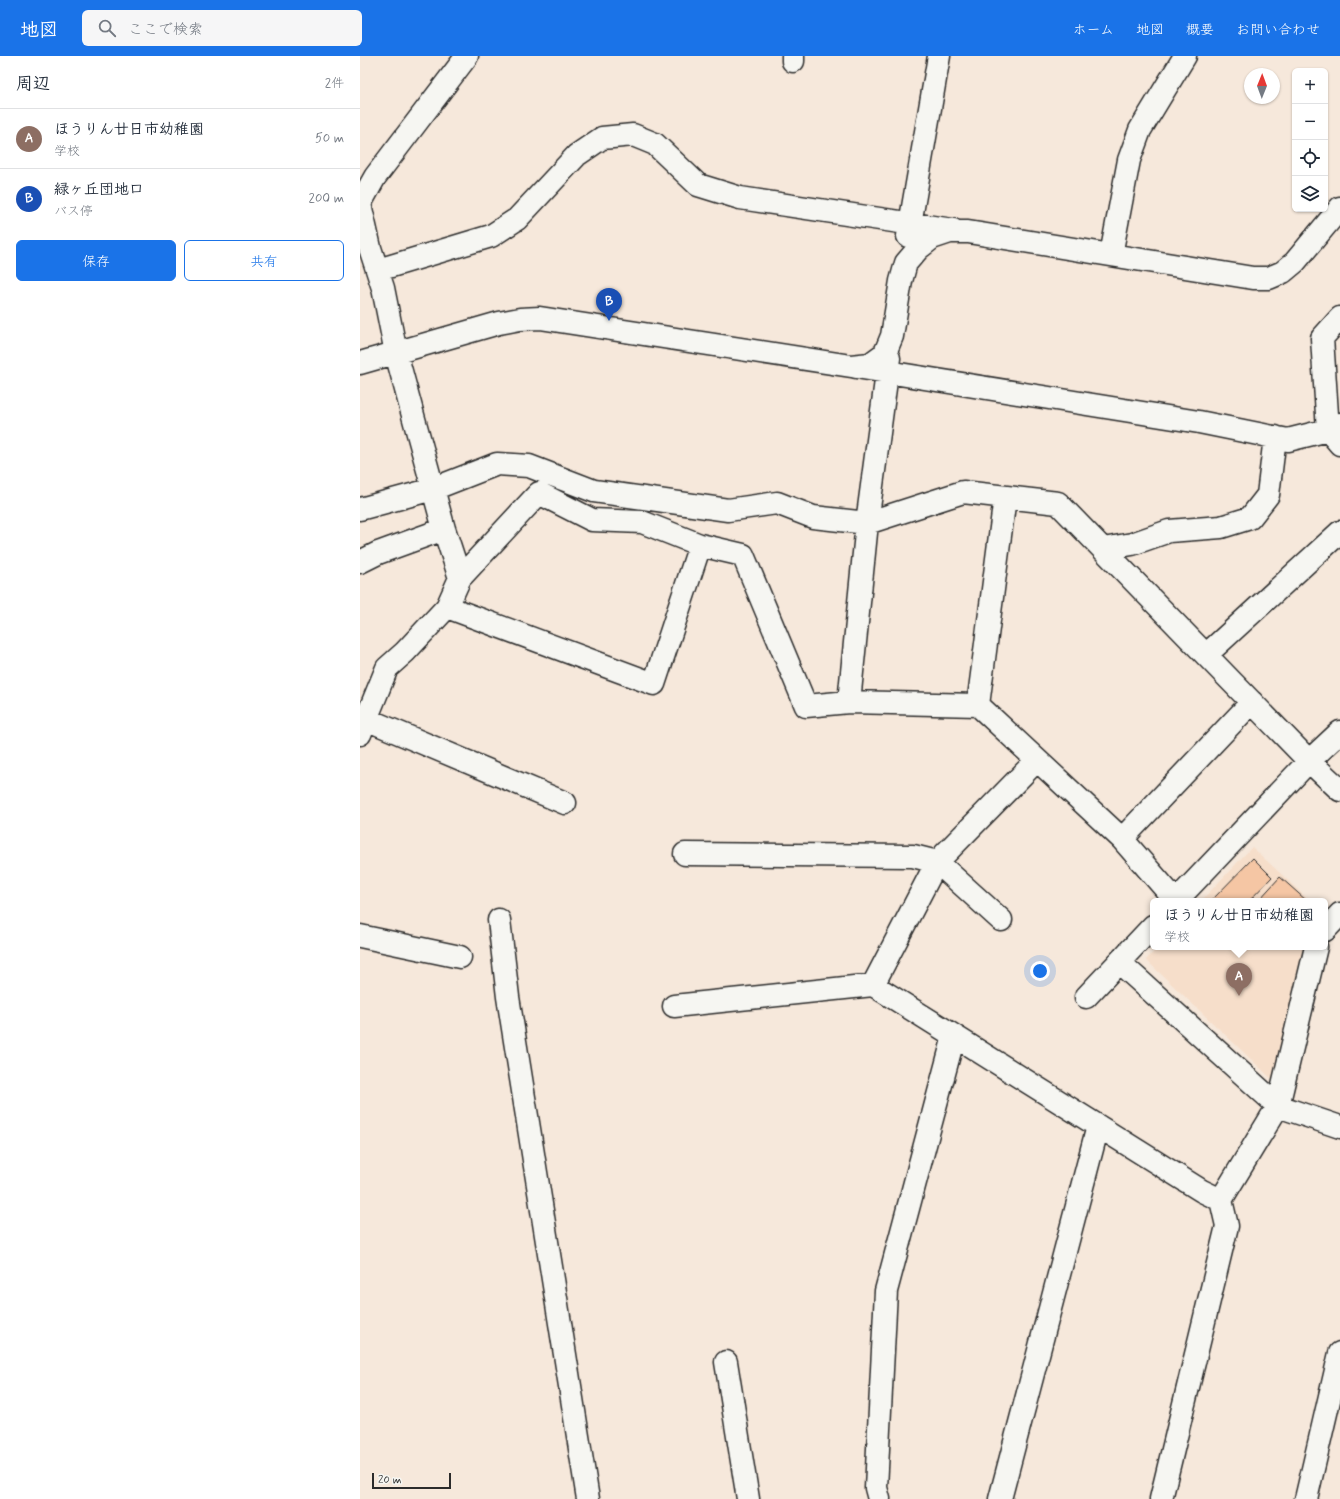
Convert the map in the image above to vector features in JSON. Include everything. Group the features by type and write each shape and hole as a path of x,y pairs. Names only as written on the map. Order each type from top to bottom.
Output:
{"street":[{"path":"460,578 444,529 396,353 378,270 370,248 360,204 375,177 467,56"},
{"path":"849,702 867,523 886,372 939,56"},
{"path":"1111,255 1129,160 1140,130 1185,56"},
{"path":"378,270 403,264 491,236 517,219 577,155 602,138 633,136 655,144 698,185 740,198 968,232 1253,278 1269,278 1283,272 1295,262 1340,208"},
{"path":"901,281 906,264 918,249 932,238 950,232 968,232"},
{"path":"360,363 500,324 540,318 1199,422 1288,440 1336,433 1322,338 1340,318"},
{"path":"851,366 870,364 885,353 892,336"},
{"path":"1103,549 1132,544 1169,531 1221,527 1250,518 1268,495 1275,437"},
{"path":"360,510 433,489 497,464 529,466 594,491 728,510 777,503 813,517 867,523 963,492 1058,503 1309,761 1340,790"},
{"path":"565,803 363,726 387,668 405,652 447,607 460,578 539,493 592,520 642,522 700,545 743,555 806,706 849,702 978,705 1122,839 1173,898"},
{"path":"978,705 1004,497"},
{"path":"360,562 378,553 444,529"},
{"path":"1206,655 1340,532"},
{"path":"447,607 654,684 700,545"},
{"path":"1122,839 1252,702"},
{"path":"1179,898 1309,761 1340,732"},
{"path":"873,985 937,862 1037,760"},
{"path":"685,854 913,856 937,862 1001,920"},
{"path":"1328,927 1340,914"},
{"path":"499,920 508,997 588,1499"},
{"path":"1086,997 1120,963 1150,929"},
{"path":"360,936 460,957"},
{"path":"1161,1499 1227,1226 1221,1200 1278,1106 1315,950"},
{"path":"1120,963 1278,1106 1340,1127"},
{"path":"674,1006 873,985 1202,1191 1221,1200"},
{"path":"879,1499 876,1488 886,1291 954,1036"},
{"path":"1000,1499 1098,1126"},
{"path":"1306,1499 1340,1353"},
{"path":"726,1362 748,1499"}],"shaded area":[{"path":"1252,847 1307,898 1204,898"},
{"path":"1155,950 1304,950 1273,1080 1146,960"}],"building":[{"path":"1253,858 1272,877 1252,898 1214,898"},
{"path":"1280,877 1304,898 1261,898"}],"place":[{"name":"緑ヶ丘団地口","path":"609,321"},
{"name":"ほうりん廿日市幼稚園","path":"1239,996"}]}
